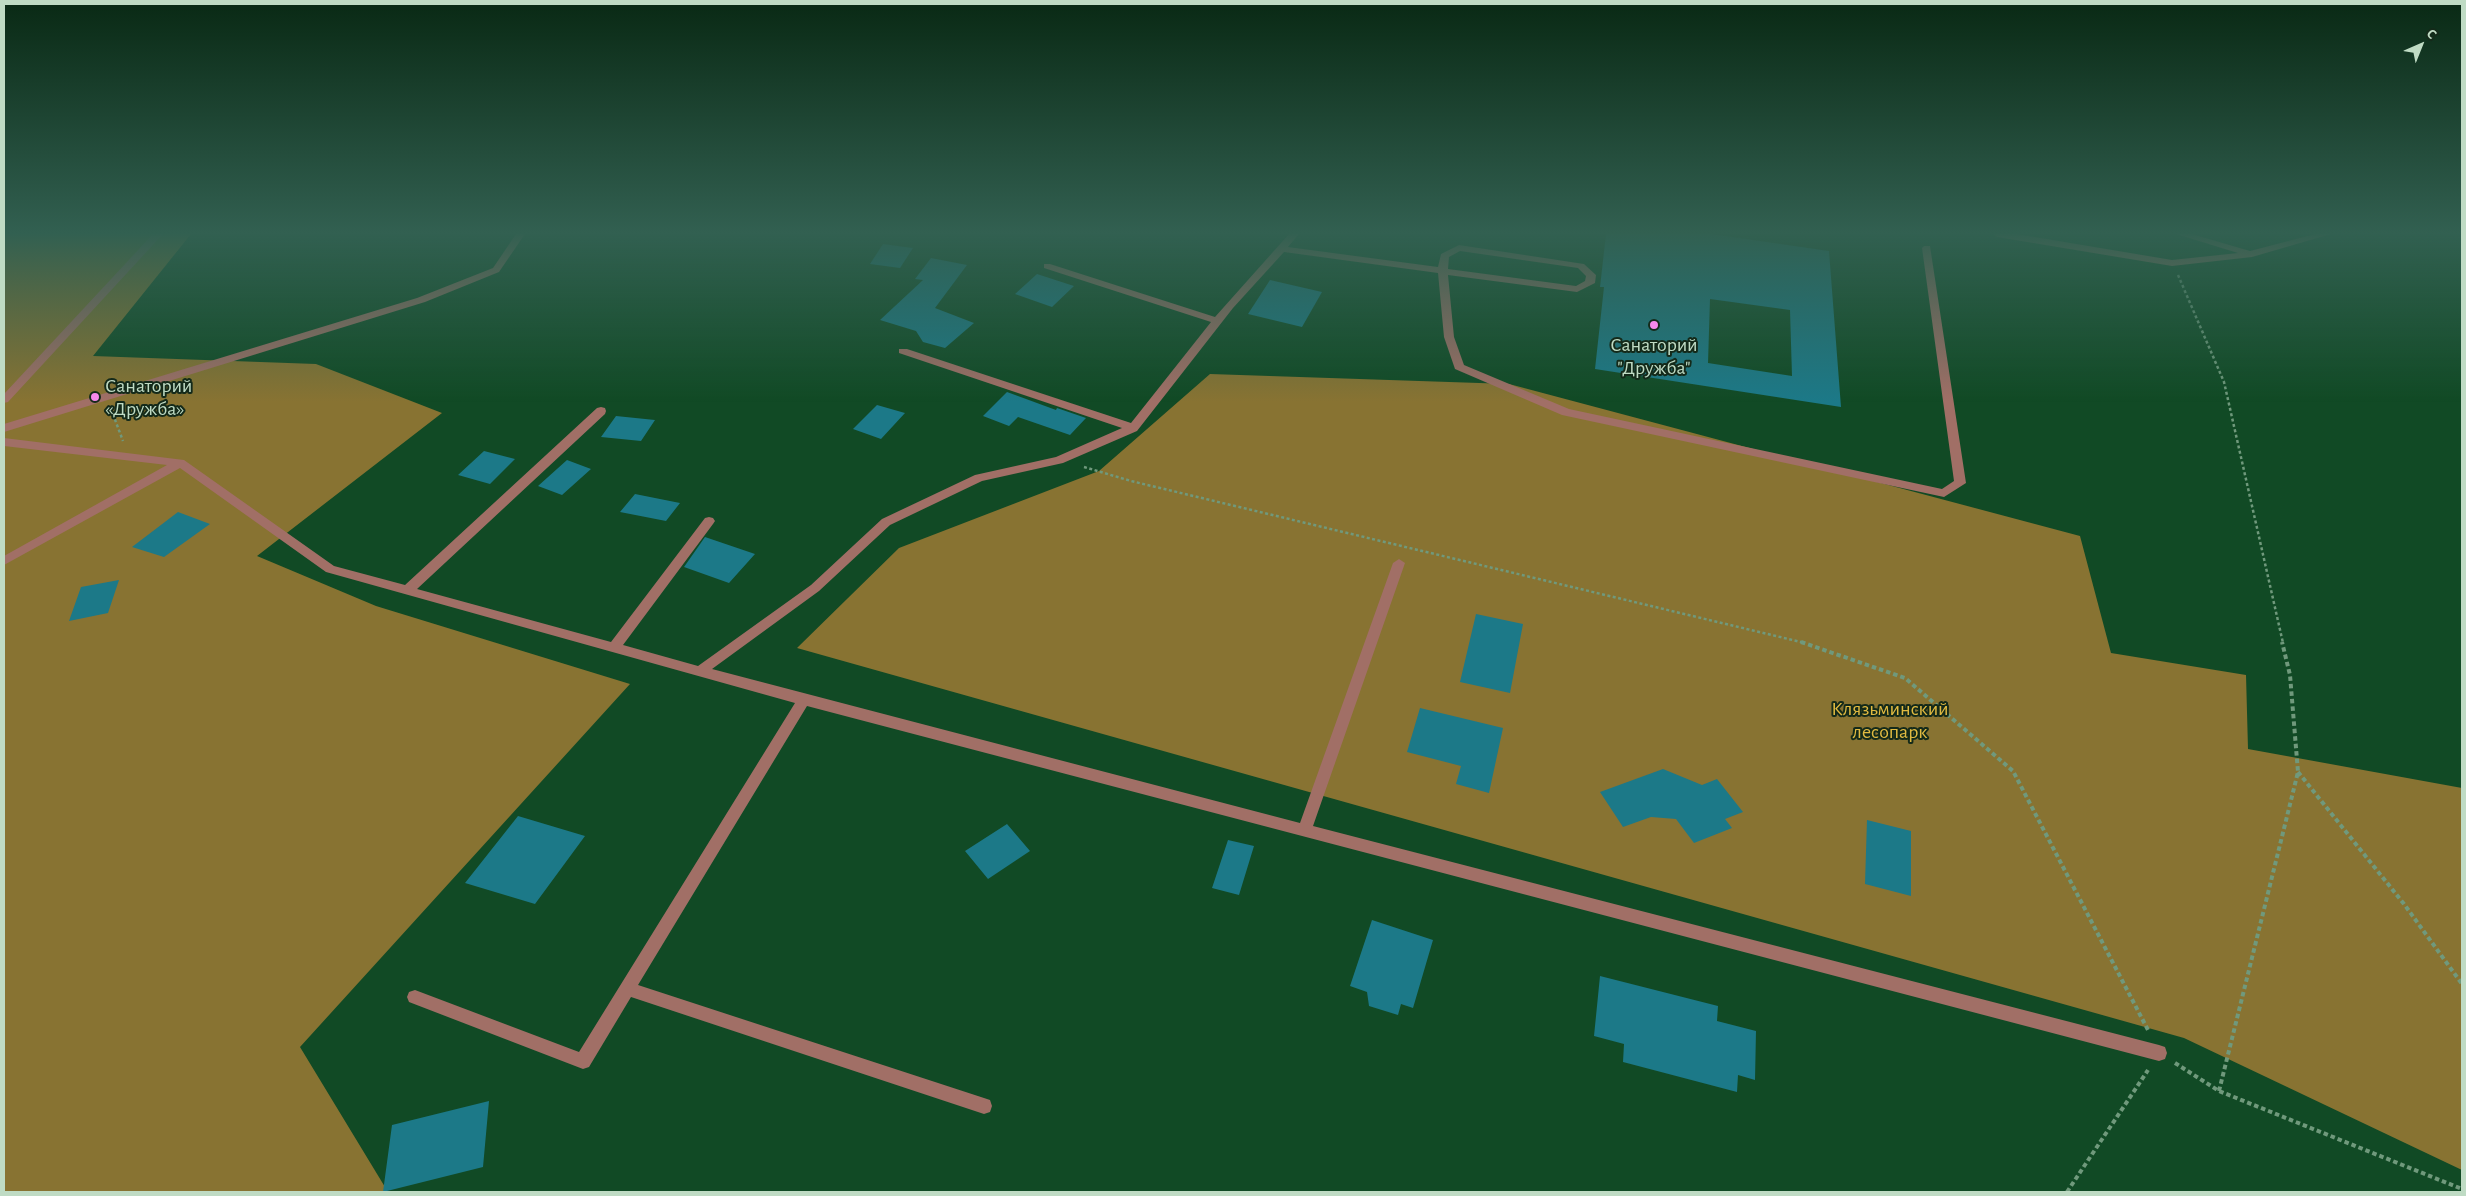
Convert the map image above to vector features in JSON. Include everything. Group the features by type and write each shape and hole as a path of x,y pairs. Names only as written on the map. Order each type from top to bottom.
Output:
{"street":[{"path":"4,400 107,290"},
{"path":"4,428 421,300 446,290"},
{"path":"1121,290 1217,321"},
{"path":"700,671 815,588 886,522 979,478 1059,460 1133,428 1217,321 1245,290"},
{"path":"1445,290 1449,337 1459,367 1566,412 1944,493 1960,483 1933,290"},
{"path":"903,351 1133,428"},
{"path":"407,591 601,411"},
{"path":"4,442 180,464 330,569 407,591 804,700 2159,1052"},
{"path":"4,561 180,464"},
{"path":"614,647 709,521"},
{"path":"1305,830 1399,563"},
{"path":"415,997 583,1061 804,700"},
{"path":"628,989 984,1106"}],"path":[{"path":"2184,290 2224,382 2290,676 2298,772 2219,1091"},
{"path":"107,397 129,457"},
{"path":"1059,460 1141,483 1802,642 1905,678 2014,771 2159,1052 2219,1091 2462,1189"},
{"path":"2298,772 2404,904 2462,984"},
{"path":"2067,1192 2159,1052"}],"green space":[{"path":"4,290 146,290 93,356 316,364 442,413 257,556 376,606 630,684 300,1047 388,1192 4,1192"},
{"name":"Клязьминский лесопарк","path":"1210,374 1509,384 2080,536 2111,653 2246,675 2248,749 2462,788 2462,1170 2184,1038 797,648 899,548 1099,471"}],"building":[{"path":"912,290 949,290 935,308 974,323 945,348 923,342 916,331 880,320"},
{"path":"1020,290 1070,290 1052,307 1015,294"},
{"path":"1264,290 1313,290 1322,292 1302,327 1248,314"},
{"path":"1604,290 1832,290 1841,407 1595,369","holes":["1710,299 1790,310 1792,376 1708,363"]},
{"path":"1007,392 1056,410 1057,408 1086,418 1070,435 1018,417 1009,426 983,416"},
{"path":"877,405 905,413 881,439 853,429"},
{"path":"616,416 655,420 641,441 601,437"},
{"path":"484,451 515,459 490,484 458,475"},
{"path":"567,460 591,469 562,495 538,486"},
{"path":"635,494 680,503 666,521 620,512"},
{"path":"178,512 210,524 164,557 132,547"},
{"path":"705,537 755,554 729,583 684,567"},
{"path":"119,580 108,613 69,621 81,587"},
{"path":"1476,614 1523,624 1510,693 1460,682"},
{"path":"1420,708 1503,728 1489,793 1456,784 1461,766 1407,752"},
{"path":"1663,769 1702,785 1717,779 1743,812 1725,819 1732,828 1694,843 1676,819 1651,817 1623,827 1600,792"},
{"path":"518,816 585,836 535,904 465,883"},
{"path":"1867,820 1911,831 1911,896 1865,884"},
{"path":"1007,824 1030,851 988,879 965,851"},
{"path":"1228,840 1254,846 1239,895 1212,888"},
{"path":"1372,920 1433,940 1413,1008 1401,1004 1398,1015 1369,1006 1367,992 1350,986"},
{"path":"1600,976 1718,1006 1717,1021 1756,1031 1755,1080 1738,1075 1737,1092 1623,1062 1624,1044 1594,1036"},
{"path":"489,1101 483,1167 383,1192 392,1125"}],"place":[{"name":"Санаторий \"Дружба\"","path":"1654,325"},
{"name":"Санаторий «Дружба»","path":"95,397"}]}
